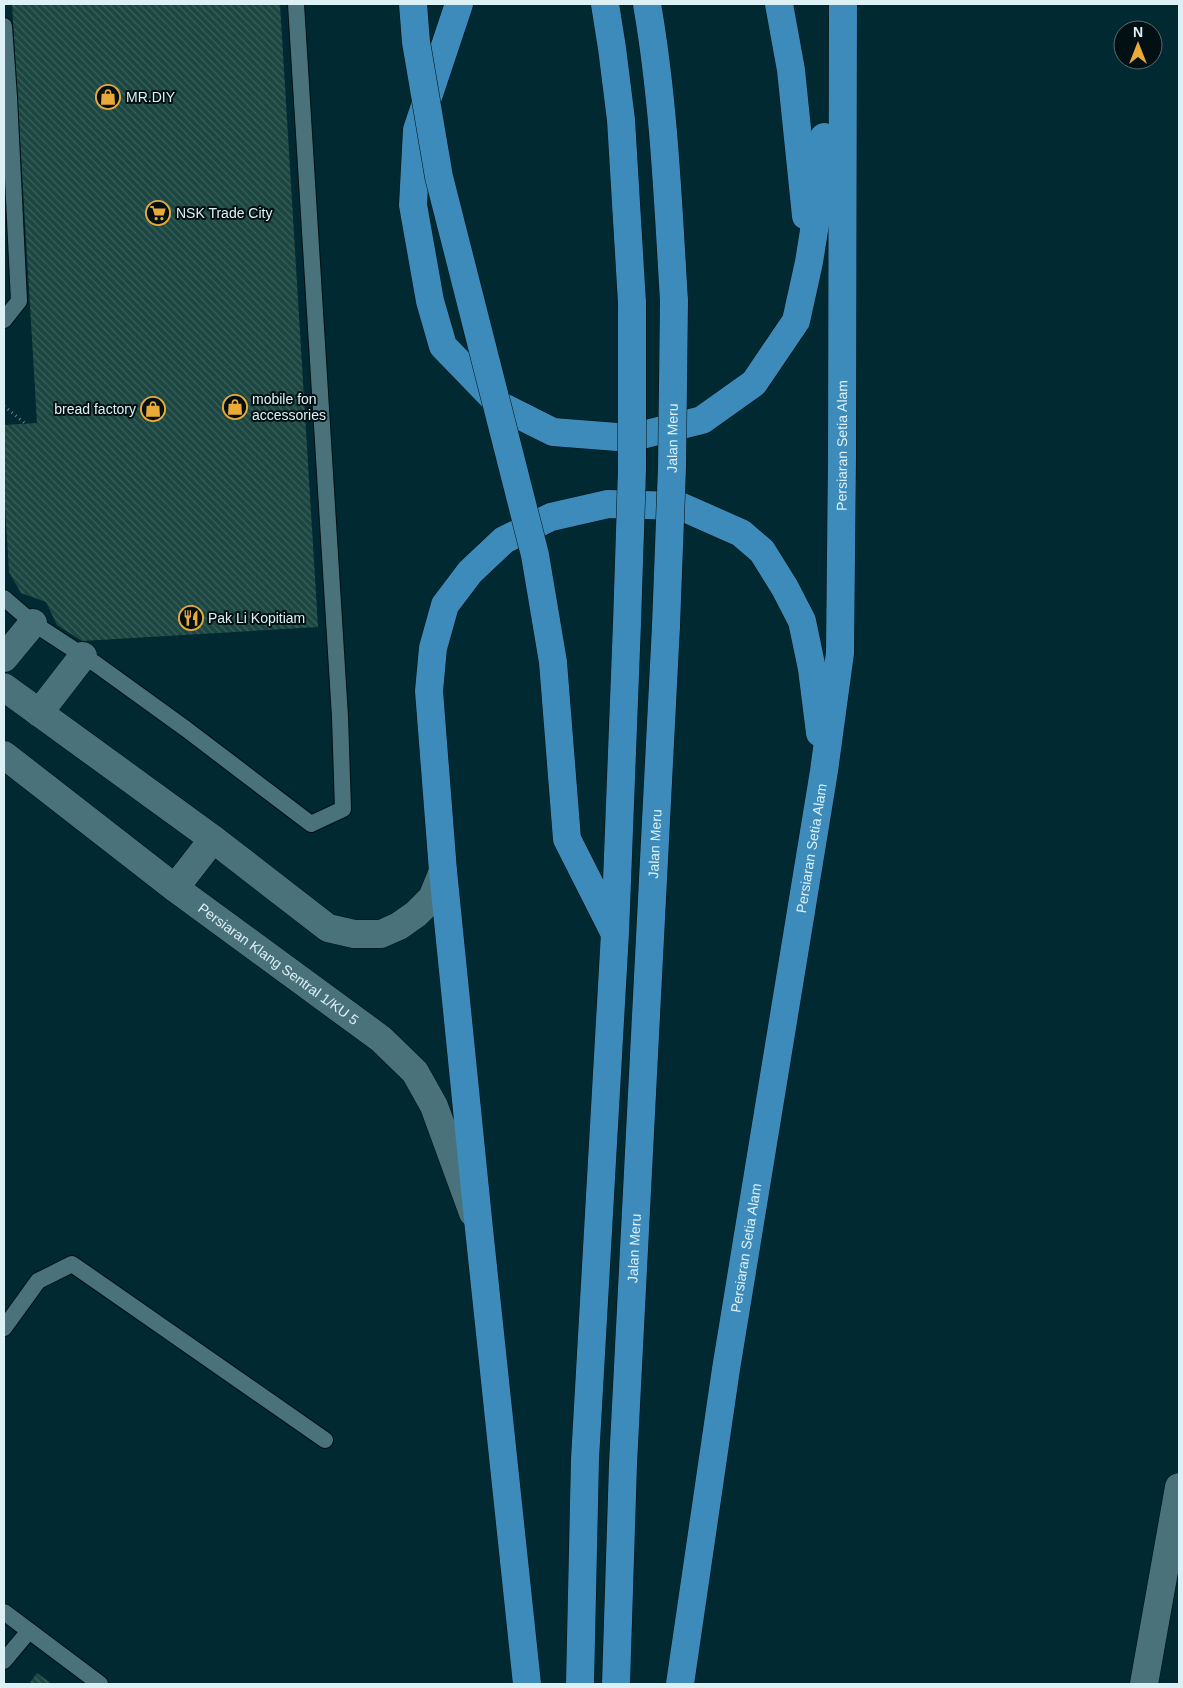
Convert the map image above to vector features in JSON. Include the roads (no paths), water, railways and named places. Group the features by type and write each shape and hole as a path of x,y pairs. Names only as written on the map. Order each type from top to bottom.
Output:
{"highway":[{"path":"413,4 416,42 439,177 535,555 553,662 567,839 615,933"},
{"path":"459,4 417,130 413,205 430,301 443,346 501,406 553,432 630,438 702,420 754,383 796,321 809,262 823,174 827,4"},
{"path":"580,1684 585,1460 615,933 628,623 632,470 632,304 621,120 612,48 604,4"},
{"name":"Jalan Meru","path":"616,1684 623,1464 666,626 672,467 674,301 662,116 654,42 647,4"},
{"path":"780,4 791,70 803,179 809,262"},
{"name":"Persiaran Setia Alam","path":"680,1684 726,1369 824,771 840,653 843,4"},
{"path":"526,1684 443,871 429,691 433,648 445,605 470,572 504,540 551,517 608,504 680,506 741,533 762,551 802,621 812,668 824,771"}],"street":[{"path":"4,658 33,623"},
{"path":"39,713 83,656"},
{"path":"4,687 214,839 328,928 354,934 381,934 399,926 416,914 432,898 443,871"},
{"name":"Persiaran Klang Sentral 1/KU 5","path":"4,755 175,888 381,1039 415,1072 434,1106 479,1229"},
{"path":"175,888 214,839"},
{"path":"1144,1684 1179,1491"}],"lane":[{"path":"4,598 33,623 186,729 311,824 343,809 340,717 296,4"},
{"path":"4,26 19,301 4,320"},
{"path":"4,1328 38,1281 72,1264 326,1440"},
{"path":"4,1612 100,1684"},
{"path":"4,1662 29,1631"}],"place":[{"name":"MR.DIY","path":"108,97"},
{"name":"NSK Trade City","path":"158,213"},
{"name":"mobile fon accessories","path":"235,407"},
{"name":"bread factory","path":"153,409"},
{"name":"Pak Li Kopitiam","path":"191,618"}]}
